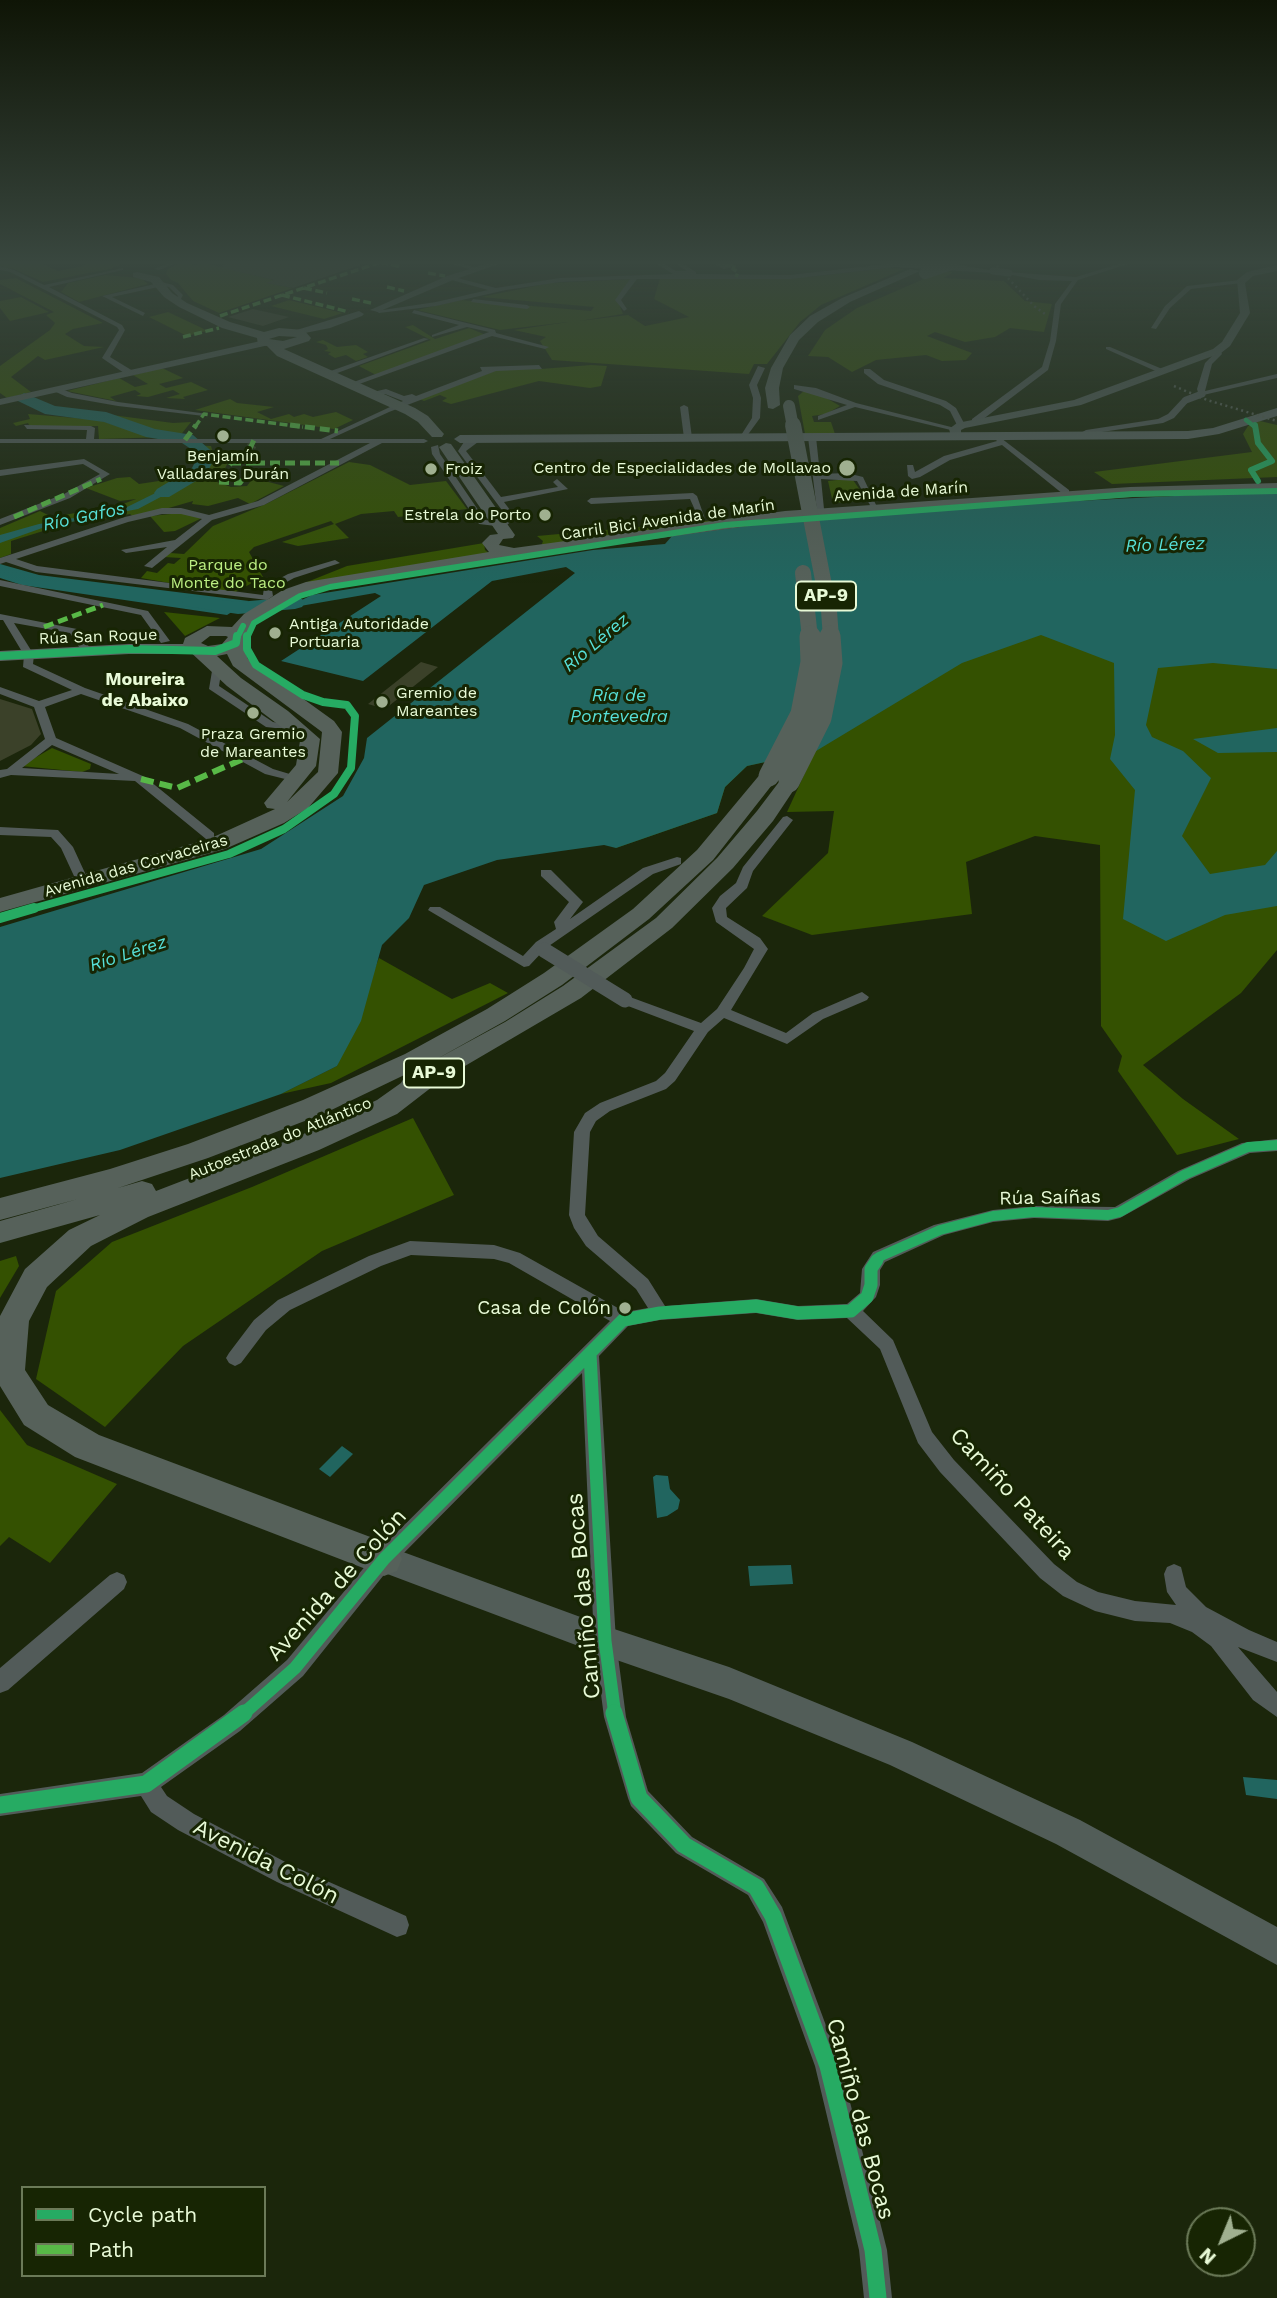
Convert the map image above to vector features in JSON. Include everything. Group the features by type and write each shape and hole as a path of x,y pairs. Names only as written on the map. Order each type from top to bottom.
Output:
{"highway":[{"path":"325,369 423,419 447,447 501,533"},
{"name":"Autoestrada do Atlántico","path":"0,1209 173,1159 313,1107 414,1060 496,1015 553,979 641,914 705,855 779,779 821,718 832,663 829,611 781,405 772,388 777,369"},
{"name":"Autoestrada do Atlántico","path":"781,405 795,369"},
{"name":"Avenida de Marín","path":"590,526 1179,485 1277,486"},
{"name":"Avenida de Marín","path":"235,640 261,604 312,586 521,552 724,523 813,514 1130,492 1277,486"},
{"path":"470,542 501,533"},
{"path":"501,533 490,543 492,548 521,552"},
{"name":"Avenida de Marín","path":"198,646 213,630 341,562"},
{"path":"198,646 215,651 235,640 227,631 213,630"},
{"name":"Avenida das Corvaceiras","path":"0,905 217,844 276,818 300,803 328,773 332,732 291,696 240,662 235,640"},
{"name":"Avenida das Corvaceiras","path":"0,894 210,836 275,803 297,778 306,766 310,739 217,667 198,646"},
{"name":"Autoestrada do Atlántico","path":"0,1232 115,1200 209,1169 325,1125 430,1076 572,992 664,923 725,863 765,816 779,779"},
{"name":"AP-9","path":"384,1559 87,1446 36,1415 9,1371 13,1321 36,1278 80,1238 138,1209 309,1143 376,1112 430,1076"}],"main road":[{"path":"0,402 146,369"},
{"path":"447,447 478,439 812,437 956,429 996,441 1079,436 1188,435 1215,431 1277,412"},
{"name":"Rúa San Roque","path":"130,649 165,641 198,646"},
{"name":"Rúa San Roque","path":"0,656 198,646"},
{"path":"384,1559 605,1641"}],"street":[{"path":"124,369 130,373"},
{"path":"329,373 340,369"},
{"path":"354,384 394,369"},
{"path":"376,394 386,391 404,399 483,369"},
{"path":"323,440 398,405 493,369"},
{"path":"741,438 756,418 757,398 753,385 760,369"},
{"path":"975,421 1043,369"},
{"path":"1159,369 1163,371"},
{"path":"793,379 813,390 854,405 956,429 975,421 1077,402 1168,369"},
{"path":"1202,394 1200,389 1207,369"},
{"path":"867,371 881,382 943,403 953,410 956,429"},
{"path":"1079,436 1086,432 1160,421 1171,415 1186,400 1277,376"},
{"path":"432,389 448,386"},
{"path":"59,390 70,395 118,404 204,414"},
{"path":"821,418 854,405"},
{"path":"684,407 688,438"},
{"path":"884,410 956,429"},
{"path":"27,428 91,428 94,441 84,461"},
{"path":"812,437 820,509"},
{"path":"0,441 384,440 463,447 478,439"},
{"path":"149,566 209,517 261,503 384,440"},
{"path":"910,467 912,476 917,475 934,463 996,441 1066,492"},
{"path":"447,447 499,500 512,518 501,533 482,522 436,454 447,447"},
{"path":"0,473 84,461 106,474 101,479 0,522"},
{"path":"816,477 847,476 860,479 874,505"},
{"path":"499,500 564,489 557,482"},
{"path":"591,501 693,496 702,517"},
{"path":"3,560 125,520 162,511 181,511 209,517"},
{"path":"126,550 177,543"},
{"path":"51,544 62,551"},
{"path":"3,560 47,570 261,604"},
{"path":"0,583 144,613 165,641"},
{"path":"4,618 73,631 87,652"},
{"path":"4,618 29,655 27,664 81,690 184,726 269,772 297,778"},
{"path":"0,690 39,705 81,690"},
{"path":"39,705 51,740 141,779 210,836"},
{"path":"5,773 51,740"},
{"path":"86,776 103,768 104,763"},
{"path":"5,773 141,779"},
{"path":"660,1313 642,1284 592,1241 582,1228 577,1214 582,1132 590,1117 605,1107 661,1085 670,1077 703,1029 722,1012 758,960 761,948 755,941 721,919 719,908 724,899 742,885 747,870 787,820"},
{"path":"0,831 54,833 67,848 79,873"},
{"path":"435,910 524,963 563,930 648,871 677,861"},
{"path":"546,873 576,902 561,922 563,930"},
{"path":"543,948 625,1000 703,1029"},
{"path":"722,1012 787,1038 818,1016 862,997"},
{"name":"Rúa Saíñas","path":"851,1311 867,1297 872,1269 879,1257 940,1230 993,1216 1034,1212 1108,1215 1120,1212 1184,1175 1248,1147 1277,1145"},
{"path":"234,1358 260,1325 284,1305 410,1248 494,1252 514,1258 623,1320 660,1313 756,1306 798,1313 851,1311"},
{"name":"Camiño Pateira","path":"851,1311 887,1345 925,1437 947,1466 1047,1571 1070,1589 1096,1601 1135,1611 1171,1613 1199,1625 1218,1639 1261,1692 1277,1706"},
{"name":"Avenida de Colón","path":"0,1805 146,1784 232,1723 295,1668 384,1559 522,1424 623,1320"},
{"name":"Camiño das Bocas","path":"590,1353 605,1641 615,1717 639,1798 684,1845 756,1887 773,1916 828,2066 873,2250 878,2298"},
{"path":"1174,1574 1177,1592 1199,1614 1242,1638 1277,1652"},
{"path":"0,1682 117,1582"},
{"path":"605,1641 729,1683 901,1753 1068,1832 1187,1895 1277,1947"},
{"name":"Avenida Colón","path":"146,1784 159,1804 186,1822 285,1874 397,1925"}],"green space":[{"path":"0,369 21,369 11,377 31,392 7,398 0,393"},
{"path":"165,369 183,378 159,384 166,388 191,382 208,390 183,397 185,399 166,398 180,394 173,390 148,397 136,396 141,394 135,390 110,397 116,401 67,391 119,378 135,387 148,384 133,375"},
{"path":"365,369 392,369 376,375"},
{"path":"499,369 606,369 601,386 590,388 539,381 451,404 442,401 447,398 440,395 424,401 420,399"},
{"path":"682,369 751,369 749,374"},
{"path":"805,390 816,392 840,406 826,414 812,416 814,422 831,422 835,434 805,434 798,396"},
{"path":"230,399 237,403 274,407 257,412 271,419 289,414 294,417 304,414 313,417 336,412 353,420 334,429 195,410"},
{"path":"89,412 173,423 191,422 179,437 152,433 106,417 85,414"},
{"path":"28,414 99,420 144,435 168,437 99,439 98,426 30,427 28,423 16,426 13,423 30,419"},
{"path":"1260,421 1277,425 1277,477 1112,484 1094,472 1252,452 1243,434 1248,426"},
{"path":"189,445 211,446 215,460 213,466 228,463 217,482 231,487 247,486 253,478 284,486 250,504 238,498 208,506 192,504 193,501 134,518 130,514 89,522 82,519 11,541 11,554 0,558 0,528 40,511 50,516 59,516 136,499 120,501 86,488 117,478 130,477 139,484 172,479 167,486 178,484 192,473 199,461"},
{"name":"Parque do Monte do Taco","path":"349,462 370,465 410,485 446,481 467,509 398,517 394,511 361,514 335,524 349,538 298,546 282,542 334,524 331,521 254,547 249,552 263,577 232,594 141,578 147,571 157,573 168,563 174,564 181,558 164,557 170,553 184,554 213,526 266,504"},
{"path":"853,480 867,500 833,503 828,481"},
{"path":"181,513 202,518 175,531 164,532 150,516"},
{"path":"772,515 541,547 543,541 537,536"},
{"path":"484,543 485,550 490,554 287,590 347,566"},
{"path":"1277,591 1277,950 1241,993 1143,1065 1183,1099 1239,1139 1177,1155 1118,1071 1122,1056 1101,1026 1100,845 1035,836 966,862 972,914 812,935 762,916 828,853 834,811 787,812 815,751 747,766 725,787 717,813 616,848 654,650"},
{"path":"164,612 220,618 185,636"},
{"path":"52,748 91,764 90,769 82,772 21,766"},
{"path":"379,958 452,999 490,983 508,993 331,1083 281,1094 337,1066"},
{"path":"413,1118 454,1195 322,1251 183,1346 105,1427 36,1379 56,1291 112,1242 252,1187"},
{"path":"16,1256 19,1266 0,1298 0,1261"},
{"path":"0,1410 27,1445 117,1484 50,1563 9,1537 0,1546"}],"water":[{"name":"Río Gafos","path":"200,471 187,483 138,509 45,527 0,543 0,535 39,524 121,510"},
{"name":"Ría de Pontevedra","path":"1214,494 1277,494 1277,669 1213,663 1158,668 1146,725 1152,737 1183,751 1211,778 1182,836 1210,874 1265,865 1277,851 1277,906 1225,915 1166,941 1123,919 1135,790 1110,759 1115,735 1114,663 1041,635 962,663 816,751 747,766 725,787 717,813 616,848 604,845 497,860 424,885 409,918 382,945 361,1021 337,1066 281,1094 120,1150 0,1178 0,927 261,849 343,796 364,758 367,738 575,573 566,567 492,581 363,681 281,661 381,596 375,593 283,609 312,595 593,550 665,544 672,536 762,524 1018,504"},
{"name":"Río Gafos","path":"0,564 39,575 249,601 227,615 22,585 0,578"},
{"path":"1277,728 1277,752 1218,753 1193,739"},
{"path":"342,1446 353,1454 330,1477 319,1469"},
{"path":"668,1476 670,1489 680,1500 678,1509 667,1516 657,1518 653,1477"},
{"path":"791,1565 793,1584 750,1586 748,1566"},
{"path":"1243,1777 1277,1780 1277,1799 1246,1795"}],"building":[{"path":"421,662 438,667 385,709 368,704"},
{"path":"0,699 32,709 41,734 31,745 0,761"}],"waterway":[{"name":"Río Gafos","path":"24,398 51,411 106,417 152,433 187,439 197,445 207,455 200,471 163,493"},
{"name":"Río Gafos","path":"192,602 238,608 295,603"}],"tunnel":[{"path":"245,459 252,445"}],"railway":[{"path":"1174,386 1207,400 1277,421"}],"marked path":[{"path":"185,440 204,414 338,431"},
{"path":"243,463 254,440"},
{"path":"255,463 240,483 219,482 231,463 339,463"},
{"path":"14,517 101,479"},
{"path":"44,627 103,605"},
{"path":"141,779 177,788 245,758"}],"cycle path":[{"path":"1246,420 1255,424 1258,443 1272,461 1251,470 1258,481"},
{"name":"Carril Bici Avenida de Marín","path":"0,918 229,854 284,829 334,794 351,768 355,716 347,705 323,702 303,695 256,665 247,649 247,634 254,623 300,596 330,587 725,525 1132,494 1277,491"},
{"path":"0,656 129,649 215,651 236,643 237,634 243,626"},
{"path":"0,1805 146,1784 232,1723 295,1668 384,1559 623,1320 660,1313 756,1306 798,1313 851,1311 867,1297 871,1285 871,1269 879,1257 940,1230 993,1216 1034,1212 1108,1215 1120,1212 1184,1175 1248,1147 1277,1145"},
{"path":"590,1354 605,1641 615,1717 639,1798 684,1845 756,1887 773,1916 828,2066 873,2250 878,2298"}],"place":[{"name":"Benjamín Valladares Durán","path":"223,436"},
{"name":"Centro de Especialidades de Mollavao","path":"847,468"},
{"name":"Froiz","path":"431,469"},
{"name":"Estrela do Porto","path":"545,515"},
{"name":"Antiga Autoridade Portuaria","path":"275,633"},
{"name":"Gremio de Mareantes","path":"382,702"},
{"name":"Praza Gremio de Mareantes","path":"253,713"},
{"name":"Casa de Colón","path":"625,1308"}],"district":[{"name":"Moureira de Abaixo","path":"145,690"}],"water label":[{"name":"Río Lérez","path":"1165,545"},
{"name":"Río Lérez","path":"596,643"},
{"name":"Río Lérez","path":"128,954"}]}
